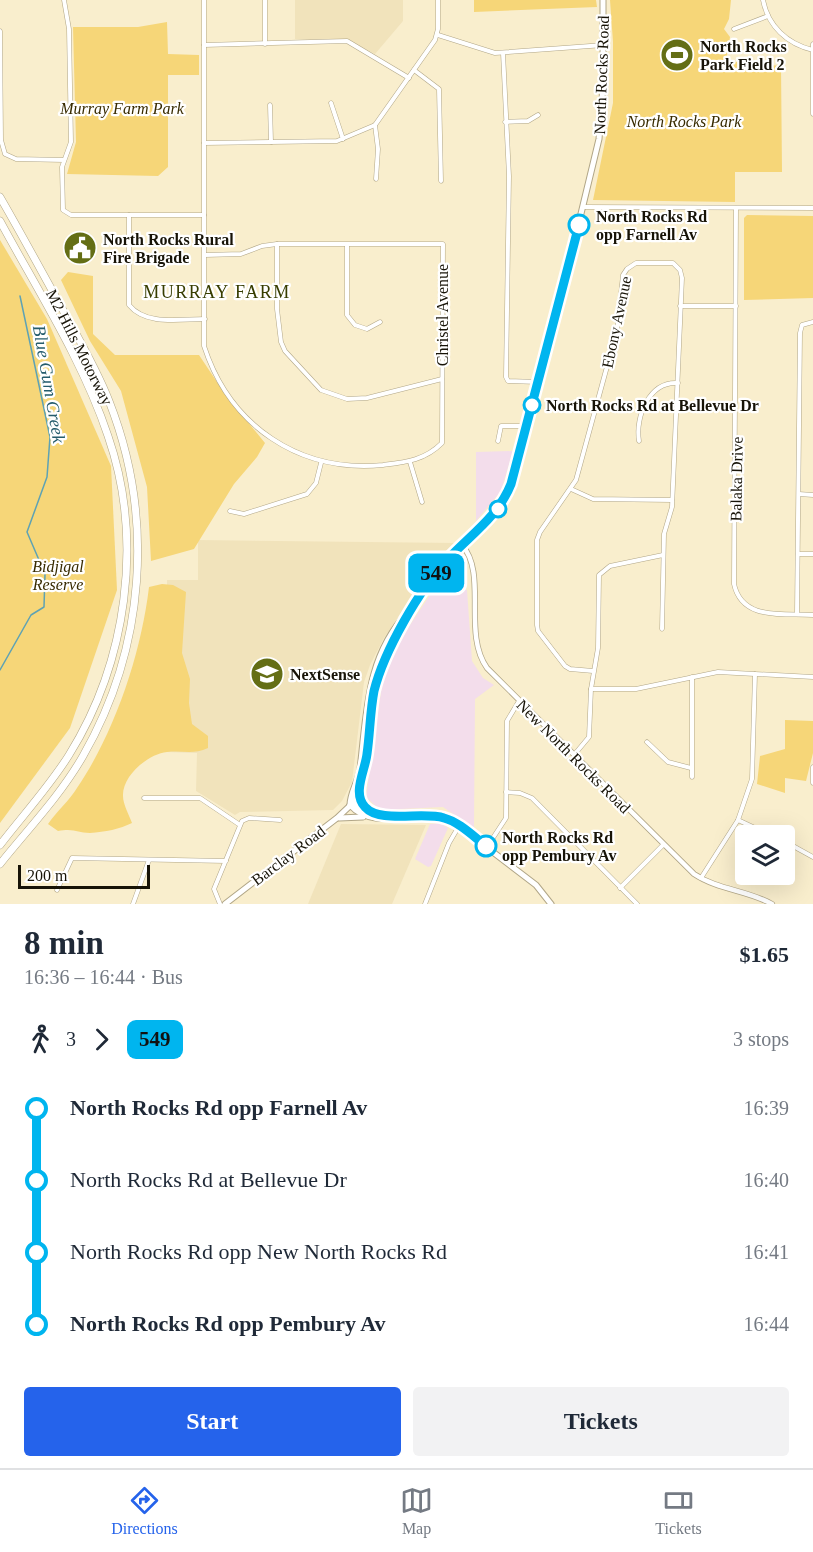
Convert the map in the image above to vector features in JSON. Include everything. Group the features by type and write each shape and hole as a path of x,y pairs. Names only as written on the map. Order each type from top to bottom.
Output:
{"highway":[{"name":"M2 Hills Motorway","path":"0,197 100,380 124,444 136,507 138,580 124,659 94,735 65,783 0,864"},
{"name":"M2 Hills Motorway","path":"0,221 84,379 112,447 124,508 127,539 124,594 104,681 70,754 32,807 0,845"}],"main road":[{"name":"North Rocks Road","path":"350,805 360,769 365,704 372,674 388,639 441,567 488,521 507,495 583,207 600,129 604,45 603,0"},
{"name":"North Rocks Road","path":"350,805 355,801 359,791 367,757 372,702 378,676 412,608"},
{"path":"359,791 365,807 377,814"},
{"path":"350,805 377,814 392,816"},
{"path":"350,805 367,817"},
{"name":"Barclay Road","path":"223,904 337,818 350,805"},
{"path":"337,818 435,816 449,819 536,885 551,904"}],"street":[{"path":"64,0 69,29 71,142 64,160 62,206 66,213 204,215"},
{"path":"204,0 206,255 204,346 209,363 246,417 271,439 321,463 350,467 410,462 422,502"},
{"path":"265,0 265,44"},
{"path":"204,143 337,141 375,125 438,35 438,0"},
{"path":"763,0 768,16 786,38 795,45 813,50"},
{"path":"734,29 768,16"},
{"path":"0,31 1,140 5,154 16,159 64,160"},
{"path":"438,35 484,51 503,53 604,45"},
{"path":"204,45 347,41 409,78"},
{"path":"813,44 813,114"},
{"path":"503,53 509,176 506,374 508,381 538,382"},
{"path":"414,70 439,89 441,181"},
{"path":"331,104 343,139"},
{"path":"270,105 271,142"},
{"path":"505,122 528,121 538,115"},
{"path":"375,125 378,149 376,179"},
{"path":"583,207 813,208"},
{"name":"Balaka Drive","path":"736,208 734,584 740,600 750,609 813,615"},
{"path":"129,215 129,305 135,313 149,319 205,319"},
{"path":"278,244 277,309 281,342 285,351 321,390 346,399 367,398 442,379"},
{"name":"Christel Avenue","path":"206,255 241,254 262,246 278,244 347,246 443,244 442,443 430,455 410,462"},
{"path":"347,246 347,315 355,325 367,329 380,322"},
{"name":"Ebony Avenue","path":"593,671 570,669 565,666 538,631 538,536 576,480 616,330 623,275 627,269 639,263 676,265 682,278 680,306"},
{"path":"662,629 663,555 665,529 672,500 680,306 736,306"},
{"path":"797,614 800,333 802,325 813,322"},
{"path":"639,441 638,429 646,401 667,383 678,383"},
{"path":"498,441 501,426 526,426"},
{"path":"230,511 244,514 307,494 316,483 321,463"},
{"path":"571,489 593,499 672,500"},
{"path":"799,494 813,495"},
{"name":"New North Rocks Road","path":"462,545 471,555 475,627 480,655 487,668 663,845 701,879 752,894 772,904"},
{"path":"798,554 813,554"},
{"path":"573,755 589,737 591,689 598,648 599,571 610,566 663,555"},
{"path":"591,689 636,689 718,672 813,677"},
{"path":"701,879 738,820 753,774 755,674"},
{"path":"692,677 692,777"},
{"path":"487,847 505,824 507,721 519,701"},
{"path":"647,742 668,762 691,768"},
{"path":"813,767 813,783"},
{"path":"506,792 520,793 532,798 637,904"},
{"path":"144,798 200,798 240,825"},
{"path":"223,904 214,889 240,825 249,818 280,820"},
{"path":"738,820 749,825"},
{"path":"424,904 449,843 459,826"},
{"path":"620,888 663,845"},
{"path":"795,847 813,857"},
{"path":"57,890 72,858 226,861"},
{"path":"133,904 149,860"}],"shaded area":[{"path":"295,0 403,0 403,21 375,54 347,40 295,39"},
{"path":"513,451 501,491 476,521 476,452"},
{"name":"NextSense","path":"198,540 456,543 423,580 384,638 370,665 364,682 352,782 342,801 333,810 240,812 235,815 196,791 197,753 166,752 167,580 198,580"},
{"path":"434,589 467,590 472,661 483,678 494,685 475,699 474,828 443,807 380,810 366,797 383,678 402,637"},
{"path":"440,823 448,828 431,866 428,867 415,859 430,824"},
{"path":"341,824 426,825 392,904 308,904"}],"green space":[{"path":"474,0 596,0 597,7 474,12"},
{"name":"North Rocks Park","path":"610,0 731,0 729,19 724,29 730,37 726,61 781,66 782,172 735,172 735,202 593,200 613,103"},
{"name":"Murray Farm Park","path":"167,22 168,54 199,55 199,75 168,75 168,167 158,176 67,174 76,142 73,27 138,27"},
{"path":"747,215 813,216 813,298 744,300 744,218"},
{"name":"Bidjigal Reserve","path":"0,240 47,319 111,466 117,590 70,728 0,823"},
{"path":"68,272 93,276 93,334 115,355 199,355 225,394 265,443 257,457 234,484 194,549 151,561 147,487 121,391 90,341 61,280"},
{"path":"162,584 173,585 186,592 182,653 190,679 189,703 192,724 208,736 208,748 160,754 138,767 127,781 123,796 132,823 96,833 58,831 48,824 74,793 103,742 133,665 149,587"},
{"path":"785,720 813,721 813,753 806,781 785,778 785,793 757,784 760,756 785,749"}],"waterway":[{"name":"Blue Gum Creek","path":"0,670 31,615 44,607 45,574 27,532 47,477 50,437 20,296"}],"bus line":[{"name":"549","path":"486,846 451,820 441,817 392,816 373,813 362,804 359,791 367,757 374,693 378,676 393,641 412,608 441,567 494,514 507,495 579,225"}],"place":[{"name":"North Rocks Park Field 2","path":"677,55"},
{"name":"North Rocks Rd opp Farnell Av","path":"579,225"},
{"name":"North Rocks Rural Fire Brigade","path":"80,248"},
{"name":"North Rocks Rd at Bellevue Dr","path":"532,405"},
{"name":"NextSense","path":"267,674"},
{"name":"North Rocks Rd opp Pembury Av","path":"486,846"}],"district":[{"name":"MURRAY FARM","path":"217,292"}]}
